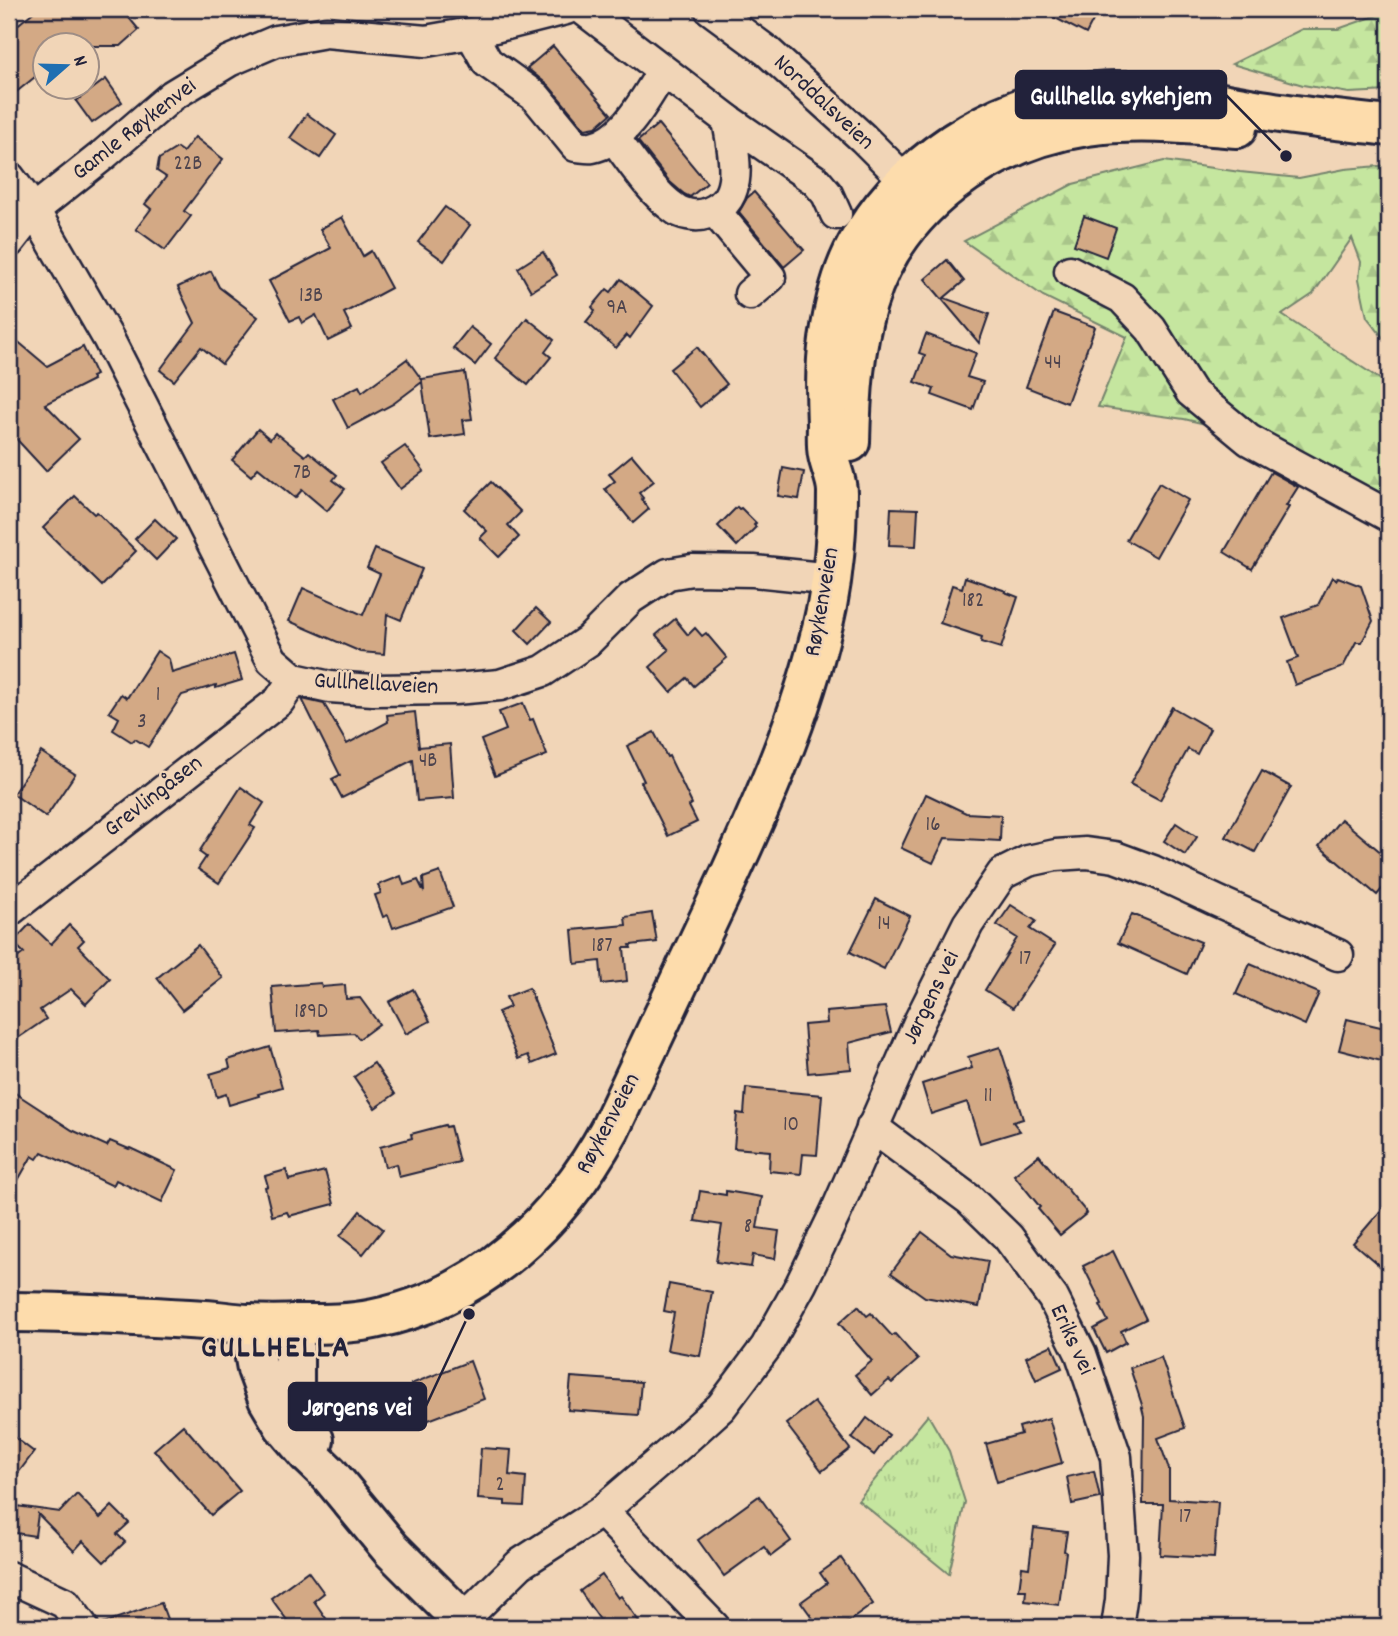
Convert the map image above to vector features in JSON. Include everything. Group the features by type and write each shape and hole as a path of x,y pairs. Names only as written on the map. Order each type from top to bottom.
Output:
{"main road":[{"name":"Røykenveien","path":"9,1312 173,1318 249,1324 341,1324 377,1318 432,1302 457,1290 520,1245 578,1182 610,1129 766,795 790,733 824,620 832,579 837,487 828,455 827,361 833,314 842,278 860,239 894,193 917,192 934,157 959,139 1027,107 1077,94 1118,91 1158,94 1314,118 1389,126"}],"street":[{"name":"Gamle Røykenvei","path":"9,242 34,210 173,95 229,61 276,41 326,32 426,41 471,33 566,9"},
{"path":"583,9 728,120 816,181 827,194 836,214"},
{"name":"Norddalsveien","path":"710,9 767,51 863,138 917,192"},
{"path":"471,33 487,62 536,97 576,146 592,147 614,138 663,71"},
{"path":"614,138 658,193 676,210 698,216 715,211 729,197 736,173 728,120"},
{"name":"Gullhellaveien","path":"9,177 34,210 108,338 272,660 294,679 330,687 373,690 455,689 500,685 543,671 587,641 631,598 668,574 691,570 754,571 832,579"},
{"path":"715,211 770,277 750,294"},
{"path":"1070,271 1122,298 1151,329 1191,391 1249,440 1389,516"},
{"name":"Grevlingåsen","path":"9,911 279,701 294,679"},
{"name":"Jørgens vei","path":"464,1625 520,1564 602,1511 721,1407 766,1347 835,1214 920,1020 968,924 1002,874 1028,861 1056,855 1086,853 1115,857 1153,871 1338,955"},
{"name":"Eriks vei","path":"872,1127 970,1200 1008,1237 1053,1298 1081,1354 1116,1457 1123,1555 1117,1627"},
{"path":"249,1324 257,1369 268,1399 284,1426 329,1474 391,1549 464,1625"},
{"path":"294,1324 294,1404 318,1446 329,1474"},
{"path":"602,1511 714,1627"},
{"path":"9,1577 65,1603 83,1627"}],"green space":[{"path":"1389,9 1389,91 1349,93 1303,85 1232,64 1302,29 1338,29"},
{"path":"1164,161 1299,178 1345,169 1389,165 1389,345 1367,317 1359,279 1361,262 1352,238 1313,294 1282,315 1389,385 1389,496 1333,476 1270,439 1184,419 1098,407 1127,337 1043,296 964,241 1073,184"},
{"path":"928,1415 949,1451 965,1502 949,1574 858,1500"}],"building":[{"path":"37,9 122,9 139,30 121,46 102,46 102,32 32,32 32,79 9,98 9,32"},
{"path":"1038,9 1099,9 1086,34"},
{"path":"553,46 611,114 596,127 585,129 549,86 527,68"},
{"path":"106,79 122,102 92,123 77,102 102,102 102,82"},
{"path":"307,114 336,135 320,158 290,138"},
{"path":"658,124 707,183 690,197 670,182 638,141"},
{"path":"195,137 223,159 184,211 191,216 165,250 136,229 151,209 145,204 166,177 157,171 159,159 177,148 183,152"},
{"path":"754,192 804,250 784,267 739,212"},
{"path":"445,207 470,225 444,261 418,242"},
{"path":"1084,216 1116,228 1106,257 1074,245"},
{"path":"342,217 363,256 371,251 391,288 344,313 352,329 328,341 316,315 302,323 299,317 290,321 269,281 331,248 320,229"},
{"path":"543,252 557,275 531,291 518,268"},
{"path":"947,260 964,281 944,298 989,314 979,343 925,279"},
{"path":"211,271 219,287 258,317 222,364 201,347 174,381 160,370 195,323 178,287"},
{"path":"621,279 653,306 630,338 627,335 616,348 586,322 595,311 592,307 607,289 611,292"},
{"path":"1054,312 1095,327 1067,403 1026,387"},
{"path":"527,318 554,340 545,352 551,357 528,385 495,358"},
{"path":"470,327 491,344 475,365 453,348"},
{"path":"9,334 47,366 83,347 96,375 91,377 93,380 45,404 79,439 46,471 9,431"},
{"path":"926,334 976,353 967,377 983,382 973,410 932,395 934,389 915,382 925,355 919,353"},
{"path":"697,347 727,384 700,407 670,369"},
{"path":"407,359 422,380 465,372 472,419 463,420 465,434 430,439 422,382 393,404 348,428 333,399 359,386 362,392"},
{"path":"258,429 270,439 275,433 279,435 305,456 309,452 337,475 333,480 345,489 327,511 302,490 295,498 258,468 251,476 232,460"},
{"path":"405,446 424,471 400,489 381,463"},
{"path":"632,455 654,481 639,493 649,509 633,523 605,489 615,481 609,474"},
{"path":"783,468 804,472 799,499 778,496"},
{"path":"1271,472 1298,487 1252,569 1224,552"},
{"path":"491,482 521,512 508,525 519,537 499,557 480,538 487,531 464,509"},
{"path":"1159,483 1188,500 1156,557 1126,540"},
{"path":"75,496 94,514 97,512 136,551 102,586 43,528"},
{"path":"737,507 756,523 756,527 737,546 718,526"},
{"path":"891,508 918,509 916,546 889,545"},
{"path":"155,519 176,539 156,560 135,539"},
{"path":"375,549 422,569 401,620 387,614 384,654 361,652 289,621 303,588 363,615 380,574 367,568"},
{"path":"965,577 1018,597 1001,648 981,642 982,637 940,623 952,585 962,588"},
{"path":"1332,577 1361,586 1373,621 1362,642 1356,642 1343,667 1295,685 1287,662 1298,658 1283,618 1318,605"},
{"path":"536,608 551,622 530,644 516,630"},
{"path":"675,619 688,635 695,628 702,636 706,633 727,658 694,686 687,678 671,692 650,667 669,650 656,635"},
{"path":"157,651 169,659 172,673 234,654 242,680 182,695 148,747 135,739 132,742 113,730 119,718 109,712 121,694 127,698"},
{"path":"302,699 324,704 347,744 388,722 387,715 415,712 419,747 450,744 454,798 417,801 413,760 342,798 332,779 340,775"},
{"path":"523,703 530,720 533,719 547,755 495,776 481,740 506,730 499,712"},
{"path":"1172,707 1210,729 1197,754 1188,749 1160,800 1130,784"},
{"path":"654,732 692,804 689,806 697,822 668,836 641,782 644,781 627,746"},
{"path":"41,752 75,774 46,817 13,794"},
{"path":"1262,771 1291,787 1255,852 1226,837"},
{"path":"241,787 264,803 250,825 255,828 219,883 198,869 206,857 199,852"},
{"path":"926,794 966,813 1001,815 1000,841 945,838 933,863 901,848"},
{"path":"1341,819 1389,859 1389,881 1377,895 1319,846"},
{"path":"1176,823 1197,837 1185,855 1164,841"},
{"path":"440,872 453,907 393,928 388,915 383,917 375,895 381,893 378,885 401,876 404,885 418,880 424,892 423,878"},
{"path":"876,899 910,916 884,969 850,952"},
{"path":"1011,905 1036,921 1030,929 1055,945 1013,1008 985,990 1017,938 997,925"},
{"path":"652,913 657,942 624,948 627,981 602,984 600,961 575,964 572,930 626,925 625,917"},
{"path":"1132,914 1201,942 1187,974 1118,943"},
{"path":"30,924 51,944 69,925 84,940 78,946 110,979 86,1004 71,989 40,1010 46,1019 9,1044 9,964 24,953 13,942"},
{"path":"198,945 223,978 182,1010 157,978"},
{"path":"1250,964 1319,993 1305,1025 1236,994"},
{"path":"321,983 322,987 345,985 346,999 360,998 379,1024 359,1039 354,1033 320,1035 319,1030 276,1033 272,987"},
{"path":"529,988 556,1054 532,1064 528,1055 518,1059 498,1012 510,1007 506,997"},
{"path":"413,989 430,1021 406,1034 389,1002"},
{"path":"885,1007 891,1032 849,1043 851,1069 808,1073 804,1025 827,1023 826,1012"},
{"path":"1347,1019 1389,1029 1389,1063 1339,1050"},
{"path":"270,1047 282,1087 229,1105 226,1094 217,1097 210,1074 230,1068 228,1060"},
{"path":"1000,1047 1023,1119 1013,1122 1020,1131 980,1143 967,1102 931,1114 922,1084 972,1068 968,1057"},
{"path":"374,1063 395,1094 375,1108 354,1077"},
{"path":"746,1088 822,1095 817,1155 803,1154 801,1174 769,1171 770,1151 734,1148 737,1113 744,1114"},
{"path":"9,1089 72,1130 107,1146 110,1141 130,1148 177,1170 162,1202 116,1180 113,1186 42,1152 37,1159 32,1156 9,1196"},
{"path":"450,1126 459,1162 399,1177 396,1164 385,1167 380,1147 412,1138 411,1134"},
{"path":"1039,1155 1087,1213 1060,1235 1014,1175"},
{"path":"286,1170 289,1180 325,1171 334,1204 289,1216 287,1212 272,1216 265,1176"},
{"path":"700,1191 726,1195 726,1191 762,1197 757,1228 779,1231 775,1259 753,1255 751,1267 716,1262 722,1225 695,1221"},
{"path":"1389,1201 1389,1274 1353,1243"},
{"path":"360,1211 383,1229 363,1254 340,1236"},
{"path":"922,1232 951,1254 988,1261 979,1307 925,1297 891,1273"},
{"path":"1113,1251 1146,1319 1121,1331 1126,1342 1106,1353 1094,1329 1108,1321 1083,1266"},
{"path":"669,1284 712,1292 700,1356 667,1350 674,1313 664,1311"},
{"path":"858,1306 867,1316 871,1313 892,1336 895,1334 918,1360 892,1383 889,1380 872,1395 855,1375 872,1361 839,1323"},
{"path":"1052,1345 1062,1368 1036,1380 1026,1357"},
{"path":"1161,1357 1185,1428 1158,1438 1169,1469 1169,1499 1218,1502 1214,1558 1160,1555 1163,1504 1143,1504 1144,1416 1130,1368"},
{"path":"470,1361 484,1399 426,1421 411,1384"},
{"path":"571,1377 641,1382 638,1415 568,1410"},
{"path":"814,1402 850,1449 822,1471 786,1424"},
{"path":"867,1418 889,1435 874,1455 852,1438"},
{"path":"1049,1418 1062,1463 997,1482 986,1444 1021,1434 1019,1427"},
{"path":"183,1425 240,1491 211,1515 154,1450"},
{"path":"9,1433 34,1452 9,1485"},
{"path":"481,1448 511,1450 509,1475 526,1477 524,1506 478,1499"},
{"path":"1094,1471 1100,1498 1072,1504 1067,1477"},
{"path":"77,1494 100,1518 112,1506 129,1523 117,1534 125,1542 104,1562 83,1541 74,1551 38,1514 35,1536 9,1532 9,1505 60,1512"},
{"path":"759,1496 791,1541 771,1556 764,1547 724,1576 698,1540"},
{"path":"1034,1528 1067,1532 1059,1605 1025,1601 1026,1590 1019,1590 1022,1567 1029,1568"},
{"path":"841,1558 873,1604 841,1627 819,1627 801,1602 827,1583 820,1573"},
{"path":"308,1571 324,1593 314,1601 332,1627 292,1627 271,1598"},
{"path":"602,1575 643,1627 605,1627 580,1591"},
{"path":"161,1603 170,1627 101,1627 100,1624"}],"place":[{"name":"Gullhella sykehjem","path":"1286,156"},
{"name":"Jørgens vei","path":"469,1314"}],"district":[{"name":"GULLHELLA","path":"276,1350"}]}
